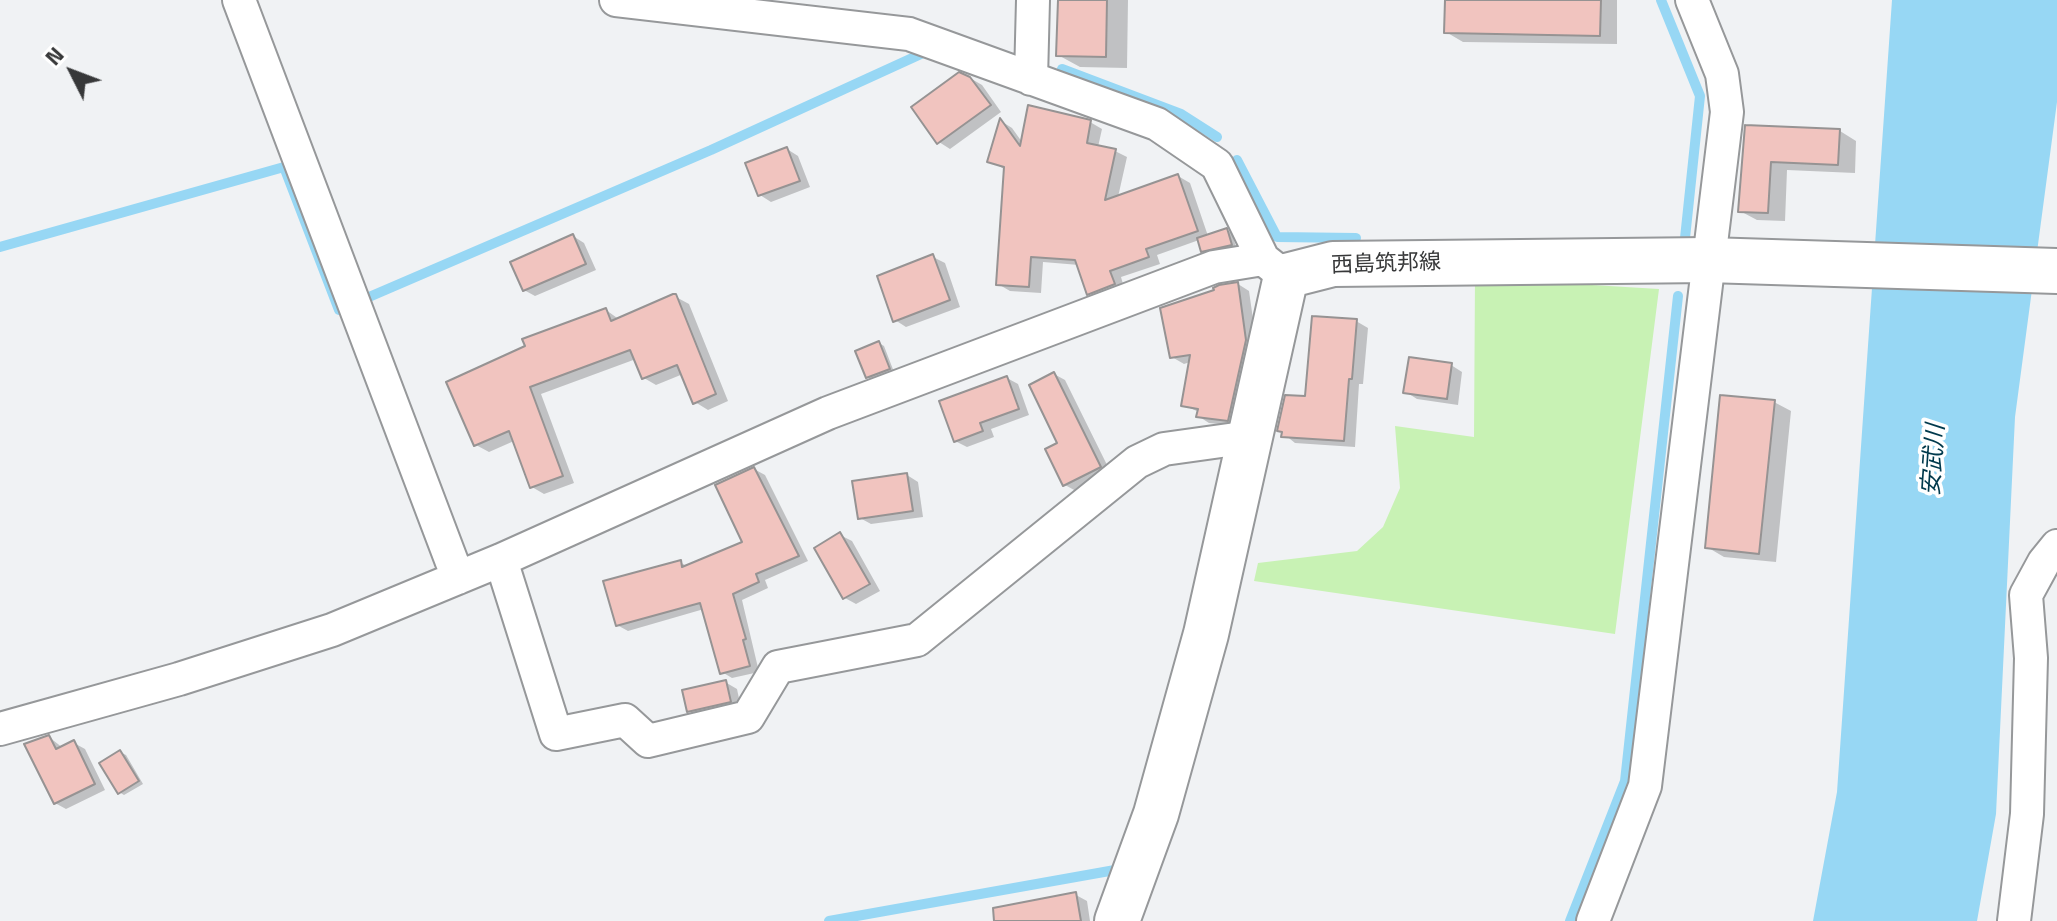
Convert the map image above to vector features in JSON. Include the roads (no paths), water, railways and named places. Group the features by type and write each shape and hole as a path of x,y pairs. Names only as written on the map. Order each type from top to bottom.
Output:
{"main road":[{"name":"西島筑邦線","path":"1275,268 1333,264 1708,260 2057,271"},
{"path":"1117,921 1156,814 1206,634 1250,437 1275,268"}],"street":[{"path":"239,0 458,578"},
{"path":"616,0 909,34 1157,124 1217,165 1275,268"},
{"path":"1031,79 1033,0"},
{"path":"1593,921 1645,786 1727,112 1722,74 1692,0"},
{"path":"0,729 179,679 332,630 501,560 828,413 1214,267 1275,268"},
{"path":"501,560 556,734 625,720 648,741 748,717 778,667 917,640 1137,462 1164,449 1250,437"},
{"path":"2014,921 2027,798 2031,658 2026,595 2044,562 2057,546"}],"water":[{"name":"安武川","path":"1892,0 2057,0 2057,102 2015,417 1996,814 1977,921 1813,921 1837,792"}],"waterway":[{"path":"1661,0 1700,96 1685,238"},
{"path":"369,297 711,150 921,54"},
{"path":"1062,69 1181,114 1217,137"},
{"path":"1237,160 1277,237 1356,238"},
{"path":"0,247 284,167 339,310"},
{"path":"1570,921 1625,781 1678,296"},
{"path":"829,921 1115,870"}]}
